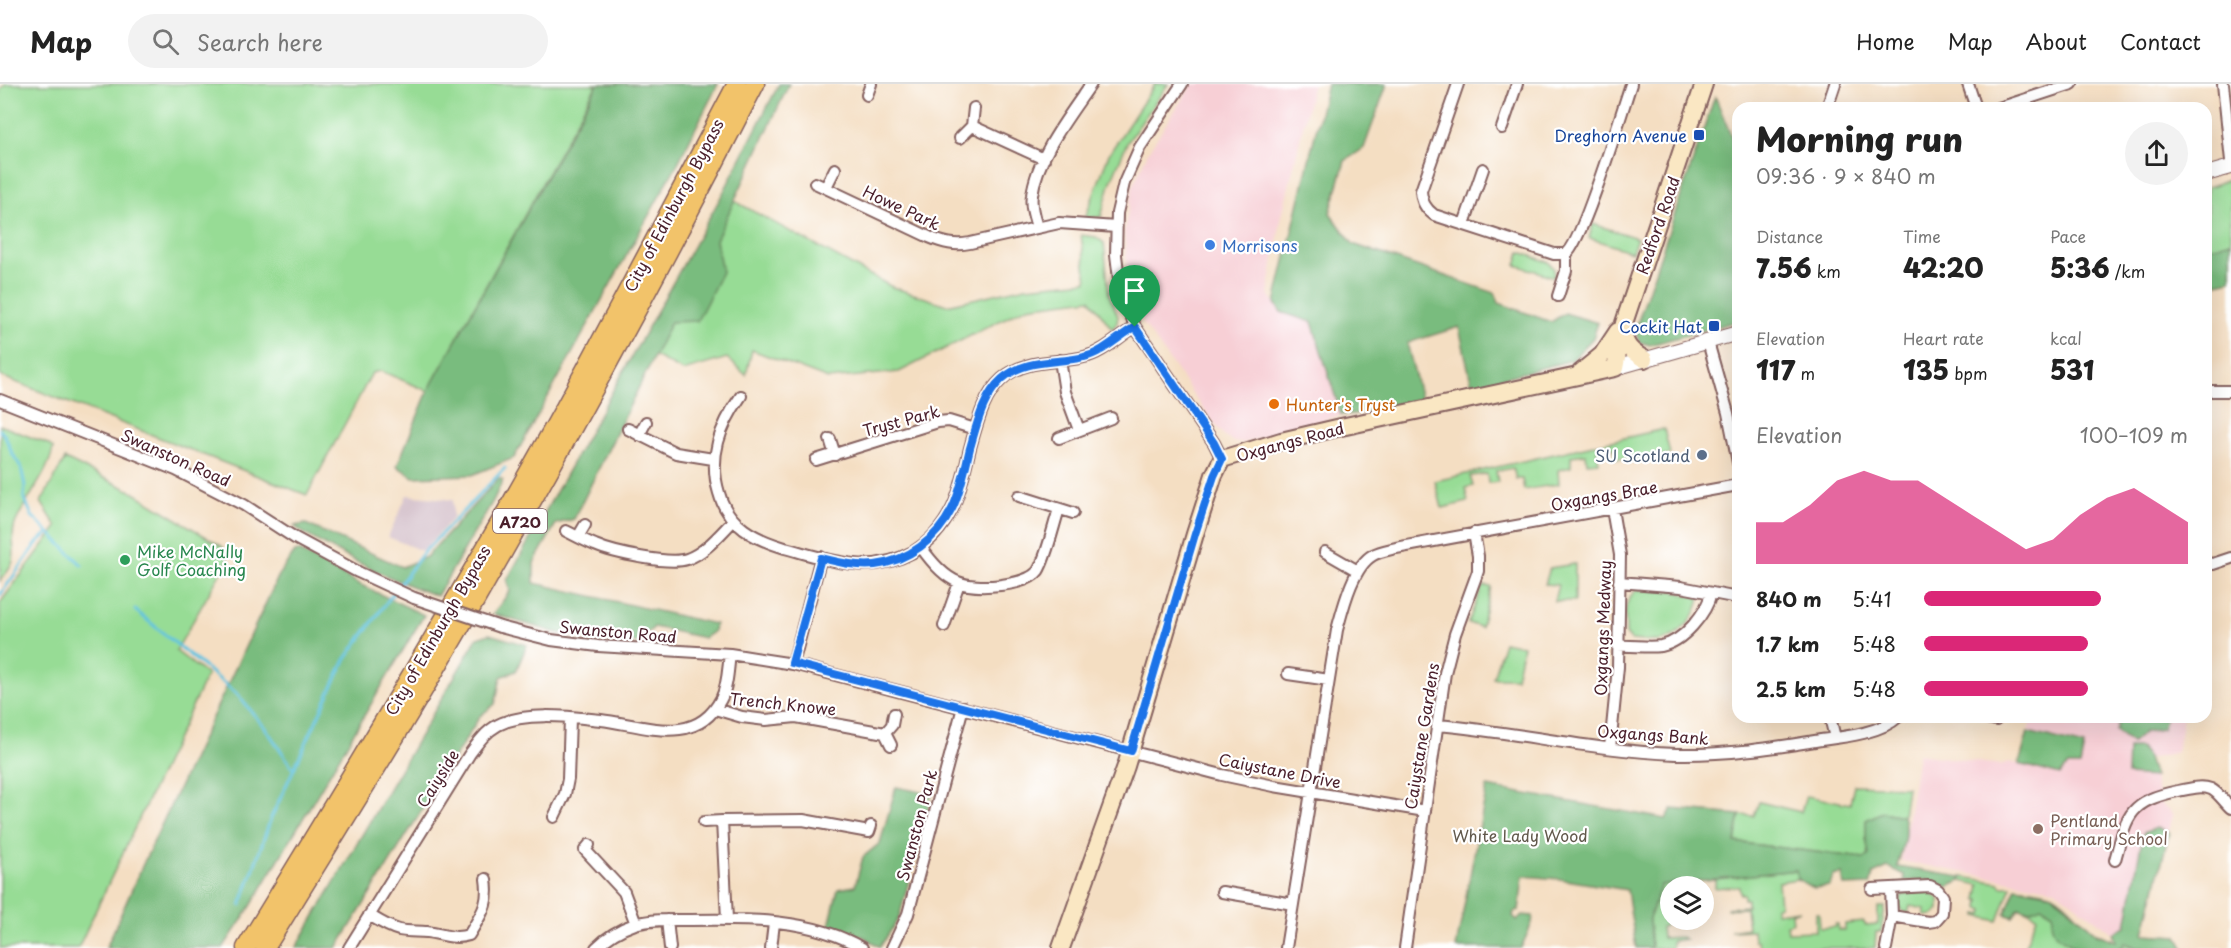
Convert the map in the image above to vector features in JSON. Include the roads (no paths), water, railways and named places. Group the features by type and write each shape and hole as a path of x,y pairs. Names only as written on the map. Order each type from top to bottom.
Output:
{"highway":[{"name":"City of Edinburgh Bypass","path":"246,948 374,739 484,551 621,304 736,84"},
{"name":"City of Edinburgh Bypass","path":"265,948 420,694 486,580 630,323 755,84"}],"main road":[{"name":"Redford Road","path":"1615,368 1624,323 1704,84"},
{"path":"1624,323 1623,337 1627,345 1644,359"},
{"path":"1575,377 1602,356 1624,323"},
{"name":"Oxgangs Road","path":"1061,948 1131,751 1198,524 1222,459 1281,441 1615,368"}],"street":[{"path":"1037,227 1031,197 1035,181 1044,159 1091,84"},
{"path":"1182,84 1140,147 1124,183 1116,227 1116,255 1120,287 1135,327 1214,443 1222,459"},
{"path":"1458,84 1421,190 1422,201 1426,208 1434,215 1554,254 1566,254"},
{"path":"1502,128 1502,110 1517,84"},
{"path":"1558,296 1566,270 1566,254 1576,243 1631,84"},
{"path":"1829,102 1835,84"},
{"path":"1968,84 1974,102"},
{"path":"2017,102 2072,84"},
{"path":"2223,84 2231,161"},
{"path":"960,138 972,126 974,108"},
{"path":"972,126 1044,159"},
{"path":"2212,172 2231,167"},
{"path":"826,188 835,169"},
{"path":"1464,224 1483,169"},
{"name":"Howe Park","path":"815,183 929,237 959,245 1059,223 1116,227"},
{"path":"741,396 722,415 714,459 714,479 722,503 734,521 747,533 765,542 845,564 873,566 898,560 921,547 939,530 953,508 975,429 986,401 1002,379 1015,370 1033,364 1085,357 1101,350 1135,327"},
{"path":"1615,368 1732,335"},
{"path":"1708,342 1732,433"},
{"path":"1060,360 1065,392 1079,430"},
{"path":"2212,391 2231,391"},
{"name":"Swanston Road","path":"0,400 176,470 244,505 295,538 358,572 414,598 500,627 551,640 598,646 730,654 792,663 1131,751"},
{"path":"1059,438 1111,418"},
{"name":"Tryst Park","path":"816,460 938,422 949,421 975,429"},
{"path":"639,435 646,422"},
{"path":"628,429 675,453 714,459"},
{"path":"830,438 835,454"},
{"name":"Oxgangs Brae","path":"1358,571 1367,559 1381,552 1732,486"},
{"path":"1019,496 1073,513"},
{"path":"921,547 939,568 959,583 987,585 1016,583 1029,579 1039,569 1059,509"},
{"name":"Oxgangs Medway","path":"1610,748 1618,646 1620,546 1612,509"},
{"path":"566,531 596,546 670,562 686,560 700,552 734,521"},
{"path":"578,537 585,525"},
{"name":"Caiystane Gardens","path":"1405,948 1437,726 1451,647 1478,571 1474,533"},
{"path":"1286,948 1340,619 1358,571 1325,552"},
{"path":"792,663 821,558"},
{"path":"2212,564 2231,558"},
{"path":"1619,582 1681,587 1732,597"},
{"path":"944,626 959,583"},
{"path":"1618,646 1651,647 1673,642 1702,613 1709,602 1711,593"},
{"path":"715,709 723,697 730,654"},
{"path":"1288,674 1329,680"},
{"name":"Swanston Park","path":"892,948 908,914 963,707"},
{"name":"Caiyside","path":"349,948 469,754 496,726 515,719 570,718 670,730 687,728 701,721 715,709"},
{"name":"Trench Knowe","path":"715,709 742,717 766,720 796,717 885,733"},
{"path":"891,745 885,733 892,725 894,714"},
{"path":"554,817 565,794 568,779 570,718"},
{"path":"1831,723 1835,738"},
{"name":"Oxgangs Bank","path":"1437,726 1610,748 1677,754 1744,752 1835,738 1882,728 1889,723"},
{"name":"Caiystane Drive","path":"1131,751 1253,782 1425,811"},
{"path":"2115,860 2125,821 2137,806 2158,795 2197,787 2212,789 2231,808"},
{"path":"704,822 803,820 869,832 871,826"},
{"path":"722,821 727,920"},
{"path":"589,845 585,850 624,892 636,924"},
{"path":"369,915 390,927 401,930 429,932 452,939 461,938 469,935 486,906 488,892 486,879"},
{"path":"1872,889 1930,886 1940,892 1944,901 1941,915 1932,922 1892,916"},
{"path":"1886,948 1892,916 1891,889"},
{"path":"1222,892 1293,904"},
{"path":"667,920 670,948"},
{"path":"596,948 617,931 636,924 667,920 727,920 805,927 862,948"},
{"path":"771,948 774,923"}],"waterway":[{"path":"0,430 21,467 25,486 24,497 32,516 82,565"},
{"path":"398,587 423,553 505,468"},
{"path":"0,595 38,542 48,533"},
{"path":"241,905 271,818 345,660 394,592"},
{"path":"135,610 236,693 266,729 293,768"}],"place":[{"name":"Dreghorn Avenue","path":"1699,135"},
{"name":"Morrisons","path":"1210,245"},
{"name":"Cockit Hat","path":"1714,326"},
{"name":"Hunter's Tryst","path":"1274,404"},
{"name":"SU Scotland","path":"1702,455"},
{"name":"Mike McNally Golf Coaching","path":"125,560"},
{"name":"Pentland Primary School","path":"2038,829"}],"park label":[{"name":"White Lady Wood","path":"1520,835"}]}
